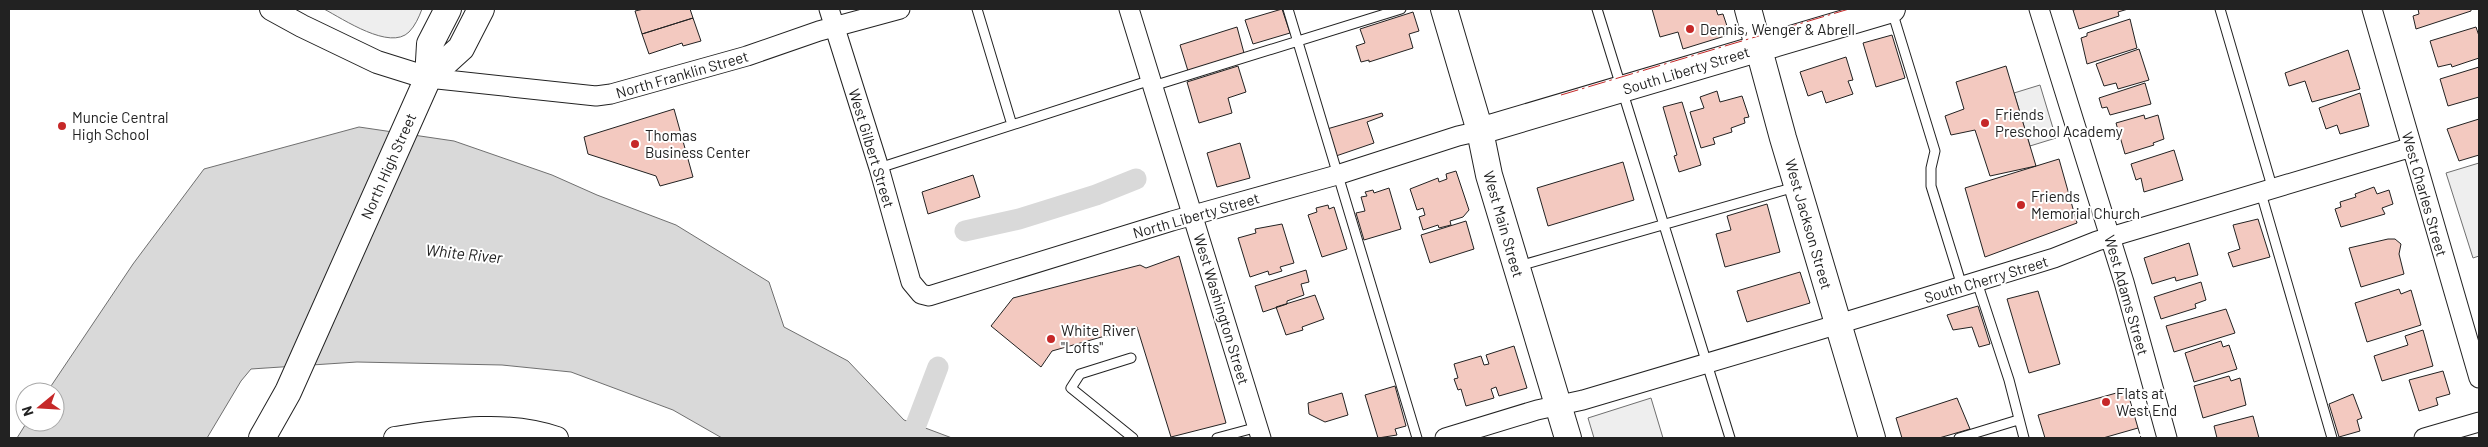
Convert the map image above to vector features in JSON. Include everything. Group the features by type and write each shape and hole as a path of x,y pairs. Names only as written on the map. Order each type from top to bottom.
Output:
{"main road":[{"name":"North High Street","path":"262,438 288,392 428,78 430,44 448,9"},
{"name":"North High Street","path":"428,78 461,48 481,9"},
{"name":"West Main Street","path":"1444,9 1480,131 1489,175 1568,438"},
{"name":"West Jackson Street","path":"1748,9 1872,438"},
{"name":"South Liberty Street","path":"1480,131 1891,9"}],"street":[{"path":"271,9 377,62 428,78"},
{"name":"West Gilbert Street","path":"829,9 914,288"},
{"name":"North Franklin Street","path":"428,78 596,96 611,94 747,56 834,27 900,9"},
{"name":"West Washington Street","path":"1129,9 1260,433"},
{"name":"West Adams Street","path":"2039,9 2110,238 2166,438"},
{"name":"West Charles Street","path":"2372,9 2479,378"},
{"name":"North Liberty Street","path":"914,288 921,294 929,296 1192,216 1338,175 1458,136 1480,131"},
{"name":"South Cherry Street","path":"1445,438 1558,405 1582,400 1838,324 2054,258 2110,238 2412,147"},
{"path":"2424,438 2479,422"},
{"path":"395,438 435,432 496,428 558,438"}],"lane":[{"path":"977,9 1012,125"},
{"path":"1288,9 1417,438"},
{"path":"879,168 1012,125 1401,9"},
{"path":"1597,9 1730,438"},
{"path":"1891,9 1935,151 1931,168 1932,186 2009,380 2024,438"},
{"path":"2220,9 2332,438"},
{"path":"1517,267 1798,186"},
{"path":"1131,358 1080,374 1072,388 1133,438"},
{"path":"1959,438 2018,420"},
{"path":"1217,438 1260,433"}],"shaded area":[{"path":"324,9 422,9 417,21 409,32 401,37 390,38 379,36 354,26"},
{"path":"2040,85 2056,138 2030,146 2014,93"},
{"path":"2479,163 2479,256 2473,258 2446,173"},
{"path":"1651,398 1663,438 1594,438 1588,418"}],"water":[{"name":"White River","path":"359,127 454,141 552,175 597,195 676,225 769,282 784,327 848,361 904,420 952,438 722,438 673,410 571,372 502,365 357,362 251,369 241,381 207,438 17,438 21,432 65,432 65,382 54,382 133,264 204,169"}],"building":[{"path":"644,9 690,9 693,18 642,34 635,11"},
{"path":"1282,9 1290,33 1253,44 1245,20"},
{"name":"Dennis, Wenger & Abrell","path":"1652,9 1716,9 1718,15 1723,14 1727,26 1722,27 1725,36 1683,49 1678,32 1660,37"},
{"path":"2128,9 2118,12 2119,16 2079,29 2073,10"},
{"path":"2418,9 2471,9 2471,11 2416,29 2413,16 2419,14"},
{"path":"1413,12 1419,31 1409,34 1413,48 1369,62 1369,60 1361,62 1356,46 1365,43 1360,29"},
{"path":"693,18 701,41 683,46 682,43 649,54 642,34"},
{"path":"2130,19 2137,48 2087,64 2081,38 2087,36 2087,33"},
{"path":"1237,27 1244,53 1188,71 1180,45"},
{"path":"2476,27 2479,36 2479,58 2452,67 2451,64 2438,67 2430,41"},
{"path":"1892,35 1905,78 1876,87 1863,43"},
{"path":"2139,49 2149,80 2118,89 2116,83 2104,86 2096,64"},
{"path":"2348,50 2360,89 2312,102 2305,81 2289,86 2285,73"},
{"path":"1846,57 1853,80 1848,81 1853,94 1826,103 1822,91 1808,96 1800,72"},
{"path":"1238,66 1246,92 1228,98 1232,113 1199,123 1187,82"},
{"name":"Friends Preschool Academy","path":"2006,66 2036,166 1990,176 1975,130 1951,135 1945,116 1964,109 1956,82"},
{"path":"2479,67 2479,97 2448,106 2440,79"},
{"path":"2145,83 2151,104 2110,115 2107,107 2102,108 2099,98"},
{"path":"1717,91 1720,102 1742,96 1749,117 1744,118 1745,123 1731,128 1732,132 1713,138 1715,144 1701,148 1690,112 1704,108 1700,97"},
{"path":"2360,93 2369,126 2340,134 2337,125 2326,129 2319,108"},
{"path":"1682,102 1701,165 1679,172 1674,156 1677,155 1663,107"},
{"name":"Thomas Business Center","path":"674,109 693,177 660,186 656,176 588,154 584,137"},
{"path":"1382,113 1383,116 1367,122 1374,143 1336,156 1327,129"},
{"path":"2144,115 2145,119 2158,115 2164,139 2153,143 2154,145 2125,154 2116,123"},
{"path":"2479,119 2479,155 2459,161 2447,129"},
{"path":"1240,143 1250,178 1217,187 1207,153"},
{"path":"2174,150 2183,180 2144,192 2141,178 2136,180 2131,164"},
{"name":"Friends Memorial Church","path":"2059,159 2077,223 1985,257 1965,188"},
{"path":"1623,162 1634,200 1548,226 1537,188"},
{"path":"1456,171 1469,210 1463,217 1450,221 1451,225 1439,228 1438,225 1423,230 1419,217 1425,215 1423,208 1417,210 1410,189 1438,178 1439,182 1447,179 1446,174"},
{"path":"973,175 980,197 928,214 922,192"},
{"path":"2374,187 2377,194 2389,190 2393,204 2382,208 2385,214 2341,227 2335,209 2341,207 2340,202 2356,197 2355,194"},
{"path":"1389,188 1401,229 1364,240 1356,213 1365,211 1361,197 1367,196 1365,192 1373,190 1374,193"},
{"path":"1767,204 1780,252 1725,267 1716,234 1731,230 1727,216"},
{"path":"1328,205 1329,209 1334,207 1347,249 1322,257 1308,215 1317,212 1316,208"},
{"path":"2258,219 2270,257 2233,267 2228,253 2240,249 2233,225"},
{"path":"1466,221 1474,249 1430,263 1421,235"},
{"path":"1282,224 1294,263 1280,267 1282,271 1269,275 1268,271 1250,277 1238,238 1256,233 1255,229"},
{"path":"2395,239 2401,244 2399,254 2404,274 2361,287 2349,248"},
{"path":"2189,243 2198,275 2176,281 2175,277 2152,284 2144,258"},
{"name":"White River \"Lofts\"","path":"1179,256 1226,423 1171,437 1137,327 1052,351 1041,367 991,326 1013,298 1140,265 1146,268"},
{"path":"1306,270 1309,282 1301,284 1304,295 1287,301 1287,304 1263,312 1255,286"},
{"path":"1800,272 1810,303 1747,322 1737,291"},
{"path":"2201,282 2206,300 2195,304 2196,308 2161,319 2154,297"},
{"path":"2399,289 2401,294 2411,290 2421,325 2367,342 2355,303"},
{"path":"2038,291 2060,364 2029,373 2007,299"},
{"path":"1315,295 1324,319 1302,327 1303,330 1286,335 1276,307"},
{"path":"1978,306 1990,344 1979,347 1972,327 1953,330 1947,315"},
{"path":"2226,309 2235,333 2174,352 2166,326"},
{"path":"2423,330 2433,366 2382,381 2374,356 2408,345 2405,336"},
{"path":"2221,341 2223,347 2229,345 2237,369 2194,382 2185,353"},
{"path":"1514,346 1527,388 1499,396 1496,387 1491,389 1494,398 1466,406 1461,389 1458,390 1454,379 1458,378 1454,364 1481,356 1484,365 1489,364 1486,355"},
{"path":"2443,371 2450,394 2436,398 2438,405 2419,411 2409,380"},
{"path":"2229,376 2231,381 2240,378 2246,405 2203,418 2194,386"},
{"path":"1395,386 1406,426 1395,429 1397,435 1378,438 1365,395"},
{"name":"Flats at West End","path":"2127,390 2138,428 2103,438 2045,438 2038,415"},
{"path":"1342,393 1348,415 1325,422 1309,414 1308,403"},
{"path":"2353,394 2362,418 2357,420 2360,431 2339,437 2329,404"},
{"path":"1957,398 1970,429 1939,438 1902,438 1896,418"},
{"path":"2253,416 2259,438 2217,438 2214,426"}],"waterway":[{"path":"965,231 1019,219 1096,195 1136,179"},
{"path":"911,438 938,367"}],"fence":[{"path":"2138,428 2141,438"}],"power":[{"path":"1561,95 1849,9"}],"place":[{"name":"Dennis, Wenger & Abrell","path":"1690,29"},
{"name":"Friends Preschool Academy","path":"1985,123"},
{"name":"Muncie Central High School","path":"62,126"},
{"name":"Thomas Business Center","path":"635,144"},
{"name":"Friends Memorial Church","path":"2021,205"},
{"name":"White River \"Lofts\"","path":"1051,339"},
{"name":"Flats at West End","path":"2106,402"}]}
